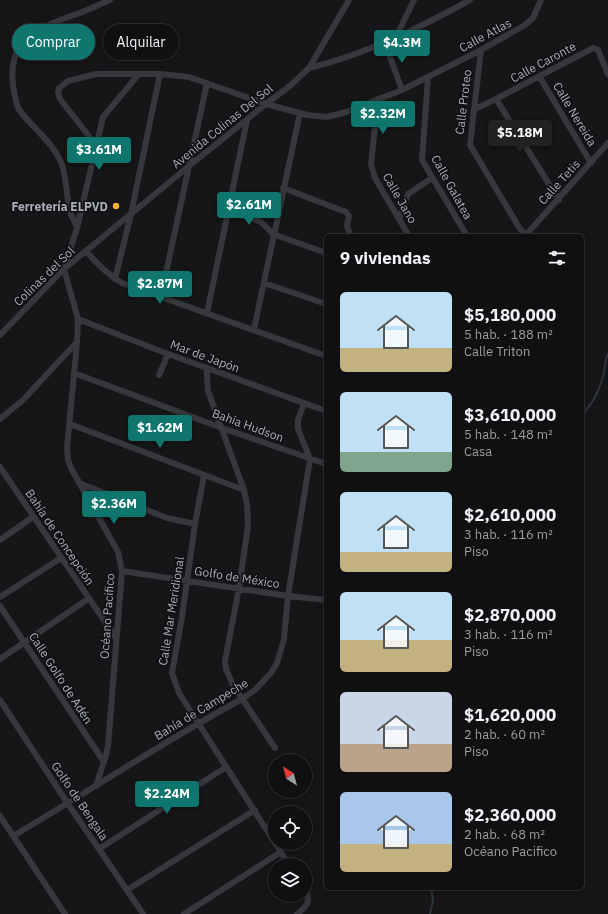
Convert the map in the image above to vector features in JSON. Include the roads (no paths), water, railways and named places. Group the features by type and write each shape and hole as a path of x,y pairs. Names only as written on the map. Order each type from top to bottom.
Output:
{"street":[{"path":"48,24 86,11 110,0"},
{"name":"Avenida Colinas Del Sol","path":"86,251 189,166 291,85 309,68 349,0"},
{"path":"395,38 414,0"},
{"path":"309,68 344,59 385,43 470,0"},
{"name":"Calle Atlas","path":"96,144 60,99 58,93 59,88 68,81 96,74 160,74 181,76 207,83 266,104 300,113 327,117 346,112 402,90 480,50 525,25 533,18 540,0"},
{"path":"385,43 402,90"},
{"name":"Calle Caronte","path":"475,109 593,48 598,50 608,74"},
{"name":"Calle Proteo","path":"480,50 475,109 470,145 524,234"},
{"path":"64,269 77,228 103,117 139,74"},
{"path":"115,279 131,214 160,74"},
{"name":"Calle Nereida","path":"539,76 591,163"},
{"name":"Calle Galatea","path":"428,77 422,154 424,165 466,234"},
{"path":"161,296 207,83"},
{"path":"7,91 24,116 53,148 60,160 65,179 69,208 77,228"},
{"path":"496,99 559,200"},
{"name":"Calle Jano","path":"378,100 371,164 372,172 408,234"},
{"path":"254,329 273,234 300,113"},
{"path":"207,313 247,120"},
{"name":"Calle Tetis","path":"528,234 608,143"},
{"path":"399,219 408,194 432,178"},
{"path":"283,188 348,214 347,226 350,234"},
{"path":"229,212 252,218 261,222 273,234 324,252"},
{"path":"86,251 97,265 122,283 324,353"},
{"name":"Colinas del Sol","path":"0,335 64,269 86,251"},
{"name":"Océano Pacifico","path":"64,269 78,318 67,448 68,460 79,483 118,552 122,571 108,746 96,786"},
{"path":"264,283 324,303"},
{"name":"Mar de Japón","path":"78,318 168,354 324,410"},
{"path":"0,419 22,400 77,342"},
{"path":"159,375 168,354"},
{"path":"207,368 208,391 244,490 247,505 248,526 239,588 225,661 226,668 233,685 275,748"},
{"name":"Bahía Hudson","path":"74,373 222,428 324,463"},
{"path":"304,403 298,420 298,429 310,459"},
{"path":"70,424 244,490"},
{"name":"Bahía de Campeche","path":"13,836 68,804 139,758 242,699 255,690 264,681 277,663 284,639 288,596 310,459"},
{"name":"Bahía de Concepción","path":"0,467 3,476 116,638"},
{"name":"Calle Mar Meridional","path":"204,475 194,524 188,580 172,673 179,693 285,858"},
{"path":"79,483 167,518 194,524"},
{"path":"0,540 33,517"},
{"path":"0,597 60,558"},
{"name":"Golfo de México","path":"122,571 288,596 324,600"},
{"path":"0,659 88,598"},
{"name":"Calle Golfo de Adén","path":"0,606 104,762"},
{"name":"Golfo de Bengala","path":"0,700 68,804 143,914"},
{"path":"99,848 226,767"},
{"path":"127,890 255,810"},
{"path":"0,816 64,914"},
{"path":"184,914 281,852"},
{"path":"297,914 307,905 308,902"}],"waterway":[{"path":"584,412 590,406 599,389 608,354"},
{"path":"430,914 433,901 431,890"}],"place":[{"name":"Ferretería ELPVD","path":"116,206"}]}
